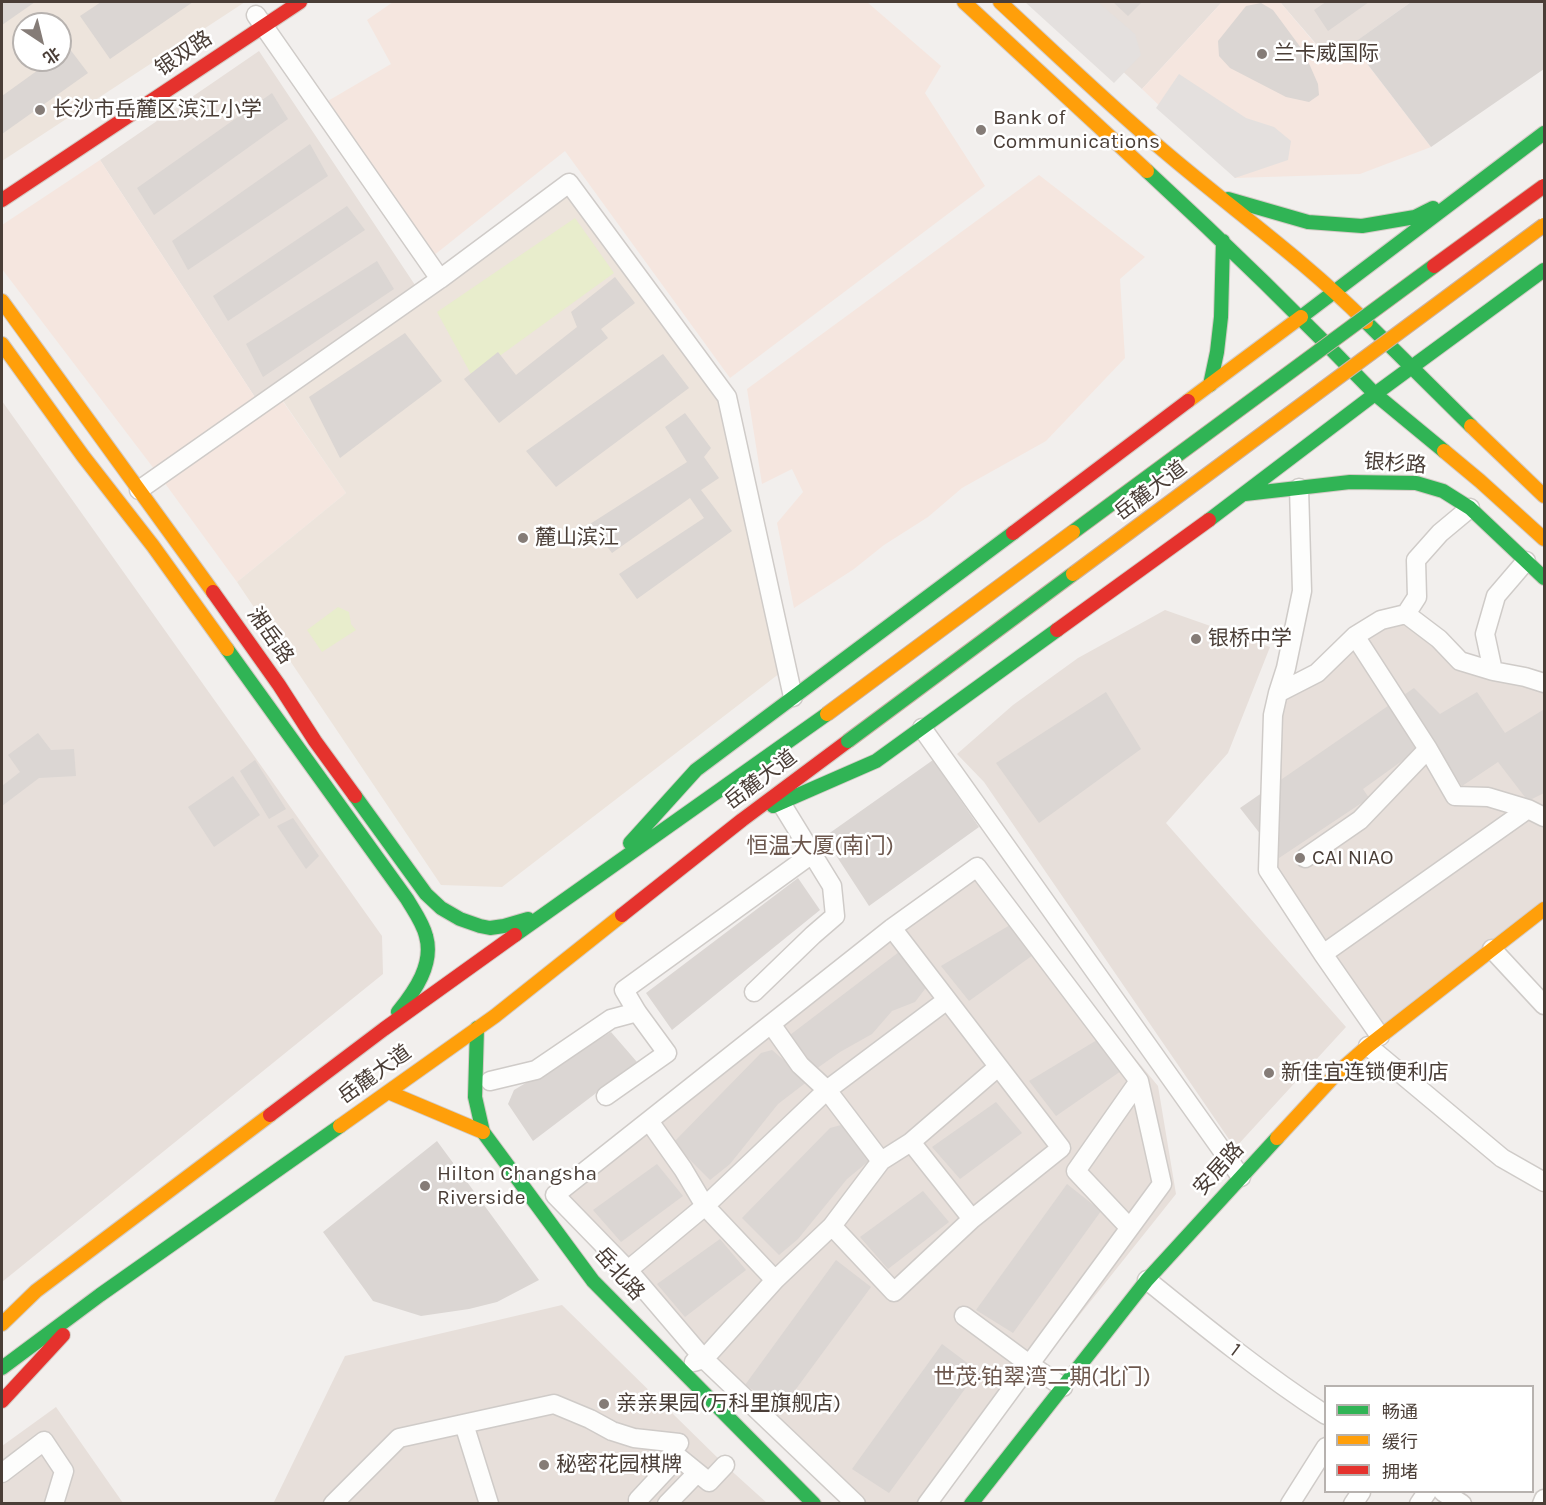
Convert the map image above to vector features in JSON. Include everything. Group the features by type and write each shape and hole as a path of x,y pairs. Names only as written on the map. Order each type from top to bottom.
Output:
{"main road":[{"name":"银双路","path":"2,200 258,18 300,2"},
{"name":"银杉路","path":"964,2 1223,241 1375,394 1480,481 1545,539"},
{"path":"1000,2 1165,152 1335,291 1545,496"},
{"name":"银双路","path":"2,185 178,67"},
{"path":"609,867 696,770 1545,133"},
{"name":"岳麓大道","path":"3,1322 36,1291 384,1029 827,714 1338,335 1545,186"},
{"path":"1218,196 1308,222 1362,226 1415,217 1468,192"},
{"name":"岳麓大道","path":"2,1368 100,1295 504,1009 742,820 1545,225"},
{"path":"1210,385 1221,317 1223,241"},
{"path":"742,820 876,761 1245,494 1412,366 1545,270"},
{"name":"湘岳路","path":"2,301 279,685 315,741 426,894 437,906 450,914 481,926 500,927 542,915"},
{"name":"湘岳路","path":"2,344 82,456 153,546 407,899 427,939 427,958 414,991 384,1029"},
{"name":"银杉路","path":"1245,494 1350,482 1416,483 1443,491 1470,508 1545,578"},
{"name":"安居路","path":"971,1503 1147,1280 1337,1073 1374,1041 1545,909"},
{"name":"岳北路","path":"477,1028 475,1097 483,1132 592,1281 814,1503"},
{"path":"388,1092 483,1132"},
{"path":"2,1401 100,1295"}],"street":[{"path":"258,18 440,279"},
{"path":"139,490 440,279 569,183 727,397 793,697"},
{"path":"1299,488 1302,591 1286,668 1273,715 1268,870 1323,954 1374,1041 1502,1158 1545,1182"},
{"path":"1278,693 1317,673 1355,636 1381,620 1406,614 1417,597 1416,560 1440,533 1470,508"},
{"path":"1493,671 1485,634 1496,597 1526,561"},
{"path":"1406,614 1439,639 1460,661 1545,683"},
{"path":"1355,636 1428,749 1455,796 1488,797 1545,817"},
{"path":"922,728 1241,1177"},
{"path":"1305,858 1360,819 1428,749"},
{"path":"754,992 835,916 832,886 781,803"},
{"path":"1323,954 1527,809"},
{"path":"606,1096 667,1053 636,1012 624,990 812,854"},
{"path":"856,1503 704,1359 628,1270 555,1195 892,928 978,867 1139,1081 1162,1184 927,1503"},
{"path":"832,1226 894,1292 972,1219 1061,1148 892,928"},
{"path":"1492,949 1545,1005"},
{"path":"628,1270 705,1206 827,1090 947,1000"},
{"path":"490,1081 536,1070 611,1019 636,1012"},
{"path":"771,1024 800,1065 827,1090 881,1161"},
{"path":"678,1366 704,1359 775,1280 832,1226 881,1161 911,1142 998,1067"},
{"path":"1126,1224 1076,1171 1139,1081"},
{"path":"649,1121 683,1169 705,1206 775,1280"},
{"path":"911,1142 972,1219"},
{"name":"1","path":"1147,1280 1213,1333 1324,1414"},
{"path":"964,1316 1063,1387"},
{"path":"333,1503 399,1438 554,1404 612,1431 634,1438 679,1443 672,1452 709,1482 725,1465"},
{"path":"464,1424 489,1503"},
{"path":"2,1473 44,1441 64,1472 54,1503"},
{"path":"1290,1503 1324,1450"},
{"path":"639,1503 638,1500 678,1457"},
{"path":"667,1503 697,1473"},
{"path":"1446,1493 1462,1503"},
{"path":"1542,1503 1545,1499"}],"shaded area":[{"name":"长沙市岳麓区滨江小学","path":"2,2 245,2 2,161"},
{"path":"393,2 867,2 941,66 925,93 985,186 730,378 565,151 433,256 321,105 391,64 367,20"},
{"path":"1025,2 1098,2 1135,34 1141,55 1114,83"},
{"path":"1047,2 1222,2 1142,89"},
{"path":"1222,2 1280,2 1329,60 1352,44 1431,147 1360,174 1235,178 1142,89"},
{"path":"1280,2 1411,2 1330,60"},
{"path":"259,51 421,294 260,405 100,160"},
{"path":"1179,74 1246,118 1274,127 1291,141 1288,160 1235,178 1156,108"},
{"path":"100,160 260,405 277,393 346,493 237,582 2,269 2,225"},
{"path":"1039,175 1145,257 1120,279 1125,358 1046,441 962,488 928,517 794,608 777,523 803,492 792,469 762,484 747,389"},
{"name":"麓山滨江","path":"569,183 727,397 780,673 502,887 441,885 237,582 346,493 281,398"},
{"path":"2,401 382,936 383,974 2,1282"},
{"path":"1165,610 1270,647 1228,753 1166,823 1346,1027 1235,1148 984,782 957,754 1013,705 1078,658"},
{"path":"1406,614 1460,661 1544,684 1544,916 1380,1036 1268,870 1278,693 1355,636"},
{"path":"977,867 1158,1086 1176,1194 929,1504 856,1503 555,1195"},
{"path":"562,1305 725,1465 767,1503 273,1504 345,1356"},
{"path":"56,1407 123,1503 2,1503 2,1446"}],"green space":[{"path":"575,218 614,273 472,376 437,312"},
{"path":"338,607 349,612 351,624 356,630 322,652 307,630"}],"building":[{"path":"2,2 35,2 21,12 12,12 12,18 2,25"},
{"path":"101,2 193,2 110,59 80,16"},
{"path":"1113,2 1142,2 1128,16"},
{"path":"1326,2 1369,2 1328,31 1314,10"},
{"path":"1411,2 1544,2 1544,69 1431,147 1352,44"},
{"name":"兰卡威国际","path":"1261,3 1273,10 1304,52 1318,84 1319,95 1309,102 1286,97 1230,68 1219,56 1218,41 1246,6"},
{"path":"72,52 88,73 2,134 2,96 35,72 72,72"},
{"path":"272,93 288,119 154,215 137,188"},
{"path":"310,144 328,176 188,270 172,241"},
{"path":"347,206 365,230 228,321 213,296"},
{"path":"377,261 394,289 263,377 246,344"},
{"path":"615,277 635,303 601,329 608,338 499,423 464,379 498,352 516,375 577,327 571,312"},
{"path":"405,333 442,381 340,458 309,397"},
{"path":"663,354 689,388 556,487 526,451"},
{"path":"685,413 711,448 704,457 719,478 701,490 732,531 637,599 619,574 704,518 690,498 612,553 590,524 687,462 665,427"},
{"path":"1414,688 1440,714 1477,692 1505,733 1543,710 1544,793 1528,801 1498,762 1462,786 1431,740 1363,789 1369,798 1279,858 1240,808"},
{"path":"1106,692 1141,749 1039,823 996,763"},
{"path":"38,733 51,750 74,749 76,776 39,778 2,806 2,786 20,772 8,755"},
{"path":"255,760 286,809 269,819 240,771"},
{"path":"933,760 979,827 869,906 824,837"},
{"path":"233,776 260,815 214,847 188,807"},
{"path":"293,818 319,856 306,869 277,826"},
{"path":"798,878 820,910 672,1030 646,993"},
{"path":"1010,925 1033,955 969,1001 941,966"},
{"path":"899,952 928,985 915,1002 892,1011 872,1034 816,1069 790,1035"},
{"path":"611,1032 637,1062 533,1141 508,1104 514,1090"},
{"path":"1097,1040 1121,1071 1056,1116 1029,1081"},
{"path":"772,1050 808,1081 778,1104 730,1164 710,1180 673,1143 761,1053"},
{"path":"996,1102 1022,1133 960,1179 932,1147"},
{"path":"841,1125 876,1155 847,1179 798,1239 779,1255 742,1218 830,1128"},
{"name":"Hilton Changsha Riverside","path":"437,1141 539,1280 497,1302 469,1309 421,1316 373,1301 323,1232"},
{"path":"657,1164 683,1196 621,1242 593,1210"},
{"path":"1067,1184 1101,1211 1013,1333 976,1310"},
{"path":"923,1191 949,1222 888,1269 860,1237"},
{"path":"720,1239 746,1270 685,1317 657,1284"},
{"path":"836,1260 871,1287 782,1408 745,1385"},
{"path":"942,1344 978,1371 889,1493 852,1469"}],"traffic: fast":[{"path":"1301,317 1544,133"},
{"path":"1147,171 1205,225 1375,394 1544,270"},
{"path":"1228,199 1308,222 1362,226 1415,217 1433,208"},
{"path":"1210,385 1221,317 1223,241"},
{"path":"1073,532 1434,266"},
{"path":"1366,322 1471,426"},
{"path":"1209,520 1375,394 1444,451"},
{"path":"1245,494 1350,482 1416,483 1443,491 1470,508 1544,578"},
{"path":"630,843 696,770 1013,533"},
{"path":"848,741 1073,574"},
{"path":"773,806 876,761 1057,630"},
{"path":"227,649 407,899 423,926 428,946 425,967 411,995 398,1012"},
{"path":"515,935 827,714"},
{"path":"355,796 426,894 441,908 460,919 490,928 528,919"},
{"path":"477,1028 475,1097 483,1132 593,1281 814,1504"},
{"path":"2,1368 100,1295 340,1126"},
{"path":"971,1504 1147,1280 1277,1138"}],"traffic: slow":[{"path":"964,2 1147,171"},
{"path":"1000,2 1144,134 1293,256 1366,322"},
{"path":"1073,574 1544,225"},
{"path":"2,301 213,592"},
{"path":"1188,401 1301,317"},
{"path":"2,344 227,649"},
{"path":"1471,426 1544,496"},
{"path":"1444,451 1544,539"},
{"path":"827,714 1073,532"},
{"path":"1277,1138 1337,1073 1368,1046 1544,909"},
{"path":"340,1126 495,1016 622,915"},
{"path":"388,1092 483,1132"},
{"path":"2,1324 36,1291 270,1115"}],"traffic: jam":[{"path":"2,200 300,2"},
{"path":"1434,266 1544,186"},
{"path":"1013,533 1188,401"},
{"path":"1057,630 1209,520"},
{"path":"213,592 355,796"},
{"path":"622,915 742,820 848,741"},
{"path":"270,1115 384,1029 515,935"},
{"path":"2,1401 63,1335"}],"place":[{"name":"兰卡威国际","path":"1262,54"},
{"name":"长沙市岳麓区滨江小学","path":"40,110"},
{"name":"Bank of Communications","path":"981,130"},
{"name":"麓山滨江","path":"523,538"},
{"name":"银桥中学","path":"1196,639"},
{"name":"CAI NIAO","path":"1300,858"},
{"name":"新佳宜连锁便利店","path":"1269,1073"},
{"name":"Hilton Changsha Riverside","path":"425,1186"},
{"name":"亲亲果园(万科里旗舰店)","path":"604,1404"},
{"name":"秘密花园棋牌","path":"544,1465"}],"district":[{"name":"恒温大厦(南门)","path":"820,847"},
{"name":"世茂·铂翠湾二期(北门)","path":"1042,1378"}]}
